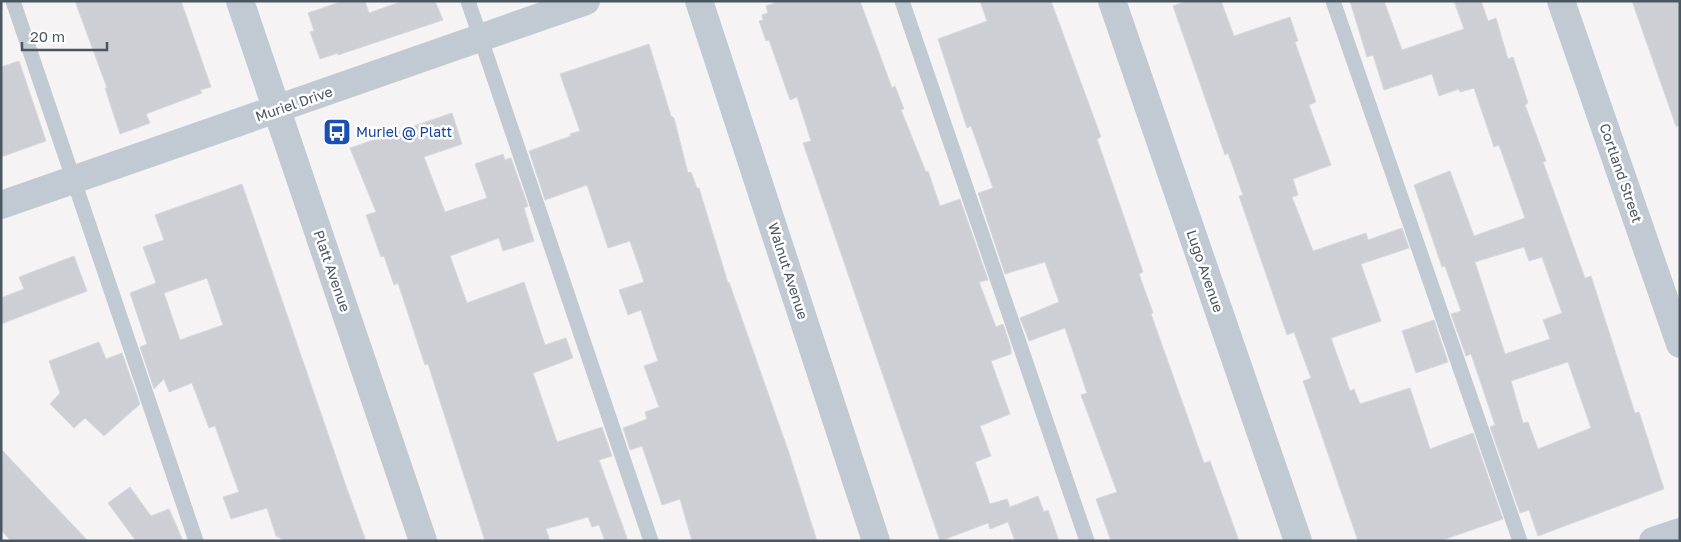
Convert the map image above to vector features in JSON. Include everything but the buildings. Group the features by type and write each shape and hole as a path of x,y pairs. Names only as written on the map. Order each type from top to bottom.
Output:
{"street":[{"name":"Platt Avenue","path":"240,1 423,541"},
{"name":"Muriel Drive","path":"1,206 586,1"},
{"name":"Walnut Avenue","path":"699,1 876,541"},
{"name":"Lugo Avenue","path":"1112,1 1298,541"},
{"name":"Cortland Street","path":"1561,1 1680,344"},
{"path":"1653,541 1680,532"}],"lane":[{"path":"13,1 196,541"},
{"path":"468,1 651,541"},
{"path":"902,1 1087,541"},
{"path":"1333,1 1520,541"}],"place":[{"name":"Muriel @ Platt","path":"337,132"}]}
